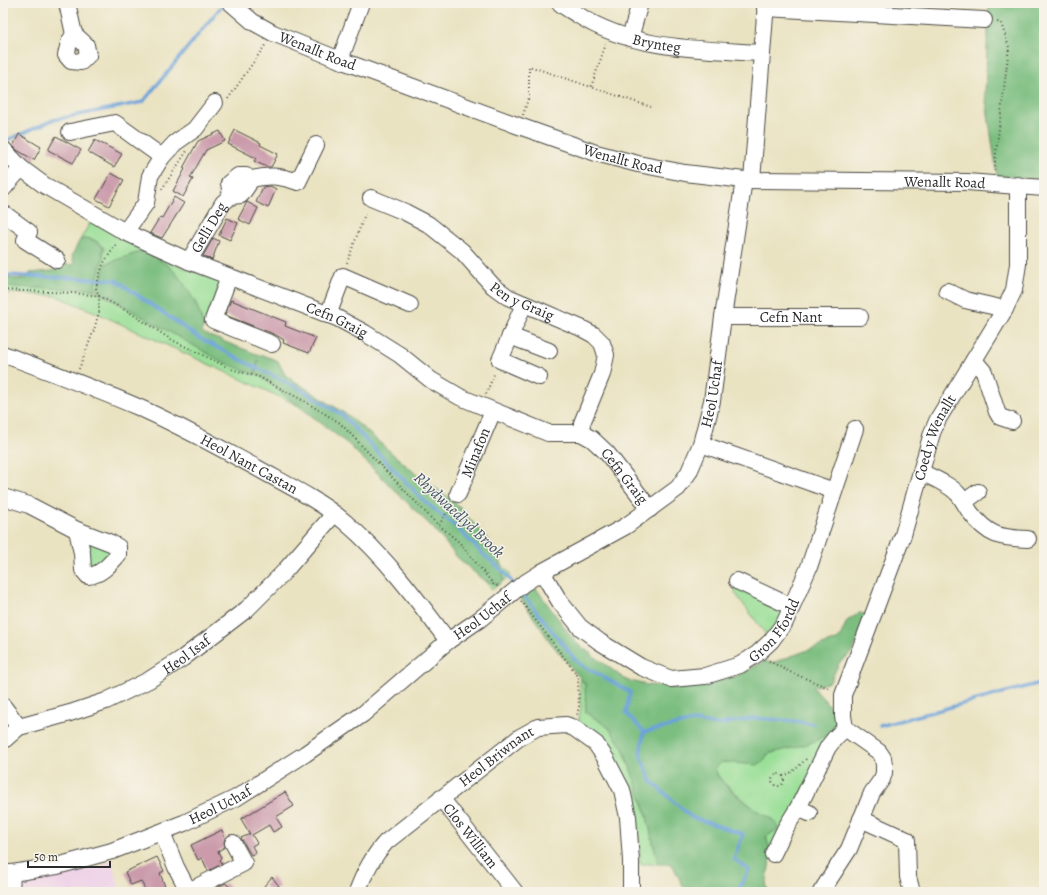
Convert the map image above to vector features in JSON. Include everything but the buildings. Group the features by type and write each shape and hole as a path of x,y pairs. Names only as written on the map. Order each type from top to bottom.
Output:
{"street":[{"path":"67,3 74,34"},
{"name":"Wenallt Road","path":"231,3 253,22 273,33 340,60 596,153 638,164 685,173 748,180 967,182 1043,188"},
{"path":"340,60 361,3"},
{"name":"Brynteg","path":"560,3 588,21 610,31 642,42 664,46 761,53"},
{"path":"630,38 640,3"},
{"path":"748,180 765,6 984,20"},
{"path":"125,232 146,203 150,176 162,157 175,143 195,129 215,103"},
{"path":"70,132 115,123 162,157"},
{"name":"Gelli Deg","path":"189,261 223,203 231,196 241,195 248,185 248,180 264,176 284,177 298,182 316,144"},
{"name":"Cefn Graig","path":"3,149 21,168 44,185 125,232 189,261 328,315 365,333 400,355 431,380 460,397 548,433 581,433 592,438 607,453 650,509"},
{"path":"3,189 21,168"},
{"name":"Heol Uchaf","path":"8,873 57,866 112,851 184,823 236,798 305,754 363,714 448,640 480,619 518,588 542,572 626,526 678,488 689,472 701,444 712,401 723,317 748,180"},
{"name":"Coed y Wenallt","path":"843,695 903,535 932,433 938,419 1005,309 1014,290 1018,264 1018,185"},
{"name":"Pen y Graig","path":"371,198 405,212 428,224 462,251 493,286 508,297 581,328 594,335 602,343 606,356 602,374 582,424 581,433"},
{"path":"3,213 29,232 25,240 57,260"},
{"path":"328,315 343,276 410,305"},
{"path":"230,277 213,320 272,344"},
{"path":"947,291 965,300 1005,309"},
{"path":"524,304 500,360 539,377"},
{"name":"Cefn Nant","path":"723,317 860,317"},
{"path":"510,336 549,351"},
{"name":"Heol Nant Castan","path":"3,354 140,408 185,430 298,491 334,514 355,531 383,559 410,590 448,640"},
{"path":"974,360 984,372 1000,417 1012,421"},
{"name":"Minafon","path":"458,494 487,408"},
{"name":"Gron Ffordd","path":"542,572 560,602 580,627 600,642 641,667 672,679 705,676 740,665 757,654 779,632 792,607 809,567 855,429"},
{"path":"701,444 834,491"},
{"path":"921,472 958,493 985,529 996,535 1008,538 1028,539"},
{"path":"964,502 978,492"},
{"path":"3,497 29,505 77,530"},
{"name":"Heol Isaf","path":"3,741 19,727 70,714 106,701 149,680 183,658 252,604 283,573 334,514"},
{"path":"737,581 792,607"},
{"path":"821,892 849,849 872,793 882,779 884,765 883,758 879,752 845,728 843,716 843,695"},
{"path":"3,706 19,727"},
{"name":"Heol Briwnant","path":"356,892 367,867 375,854 386,842 441,798 520,737 538,727 566,725 574,728 596,744 606,759 622,790 628,818 631,861 631,892"},
{"path":"773,854 785,829 803,811 825,754 835,738 845,728"},
{"name":"Clos William","path":"441,798 515,892"},
{"path":"861,819 907,840 908,877 912,892"},
{"path":"162,832 188,892 244,863 233,843"},
{"path":"8,873 11,892"}],"path":[{"path":"984,20 1001,23 1009,47 992,184"},
{"path":"591,87 610,31"},
{"path":"215,103 225,104 273,33"},
{"path":"519,126 529,96 529,66 651,107"},
{"path":"146,203 159,192 190,148"},
{"path":"343,276 371,198"},
{"path":"74,381 94,330 99,312 99,296 96,286 103,264 125,232"},
{"path":"3,290 74,293 99,296 129,312 172,340 231,369 259,377 304,401 340,423 381,467 459,542 494,585 518,588 578,676 579,706 574,728"},
{"path":"487,408 500,360"},
{"path":"440,525 458,494"},
{"path":"757,654 790,672 843,695"},
{"path":"783,776 785,782 782,786 776,786 773,783 772,779 774,776 780,774 783,776 798,767 812,754 817,752 825,754"}],"shaded area":[{"path":"111,860 121,892 9,892 44,876 50,878 103,866"}],"green space":[{"path":"989,3 1044,3 1044,180 997,176 985,93"},
{"path":"91,221 149,254 221,282 204,328 196,303 171,268 143,251 105,264 97,291 94,289 103,258 104,248 96,241 87,238 80,240"},
{"path":"87,238 96,241 103,247 103,258 94,289 3,286 3,277 18,279 28,278 30,273 52,271 61,268 64,264 73,265 72,255 80,240"},
{"path":"143,251 172,269 188,290 201,318 203,326 202,333 278,361 285,375 349,416 416,474 448,497 460,508 500,556 503,581 498,585 483,580 457,557 434,529 348,444 256,373 258,360 255,375 221,361 97,291 105,264"},
{"path":"3,280 88,288 266,377 484,543 511,575 492,589 461,549 354,446 306,409 97,313 56,296 11,293 3,295"},
{"path":"80,540 118,547 88,576"},
{"path":"737,581 792,607 771,641 735,593"},
{"path":"535,587 575,642 626,680 648,685 686,688 737,676 765,661 772,663 839,639 847,621 859,613 872,615 851,653 839,663 830,682 813,687 834,711 838,722 831,732 822,738 807,744 768,754 764,761 757,765 722,762 715,768 717,774 729,788 754,808 773,820 779,828 766,837 771,854 766,886 769,892 686,892 672,864 658,864 646,812 623,748 608,727 586,712 585,684 551,643 519,596"},
{"path":"580,678 585,685 586,713 609,727 623,748 645,808 658,864 640,864 638,815 622,775 578,724 581,707"},
{"path":"838,722 771,854 766,837 779,828 770,817 758,812 723,782 717,774 715,768 722,762 764,761 768,754 813,741"}],"waterway":[{"path":"3,142 53,120 143,102 224,3"},
{"name":"Rhydwaedlyd Brook","path":"3,275 116,280 199,338 304,391 342,415 422,499 456,527 483,554 504,572 515,586"},
{"name":"Rhydwaedlyd Brook","path":"521,592 578,663 630,692 626,713 644,732 640,754 651,781 691,817 743,834 734,859 749,870 740,887 733,892"},
{"path":"880,726 1044,682"},
{"path":"644,732 694,721 717,725 754,718 813,724"}]}
